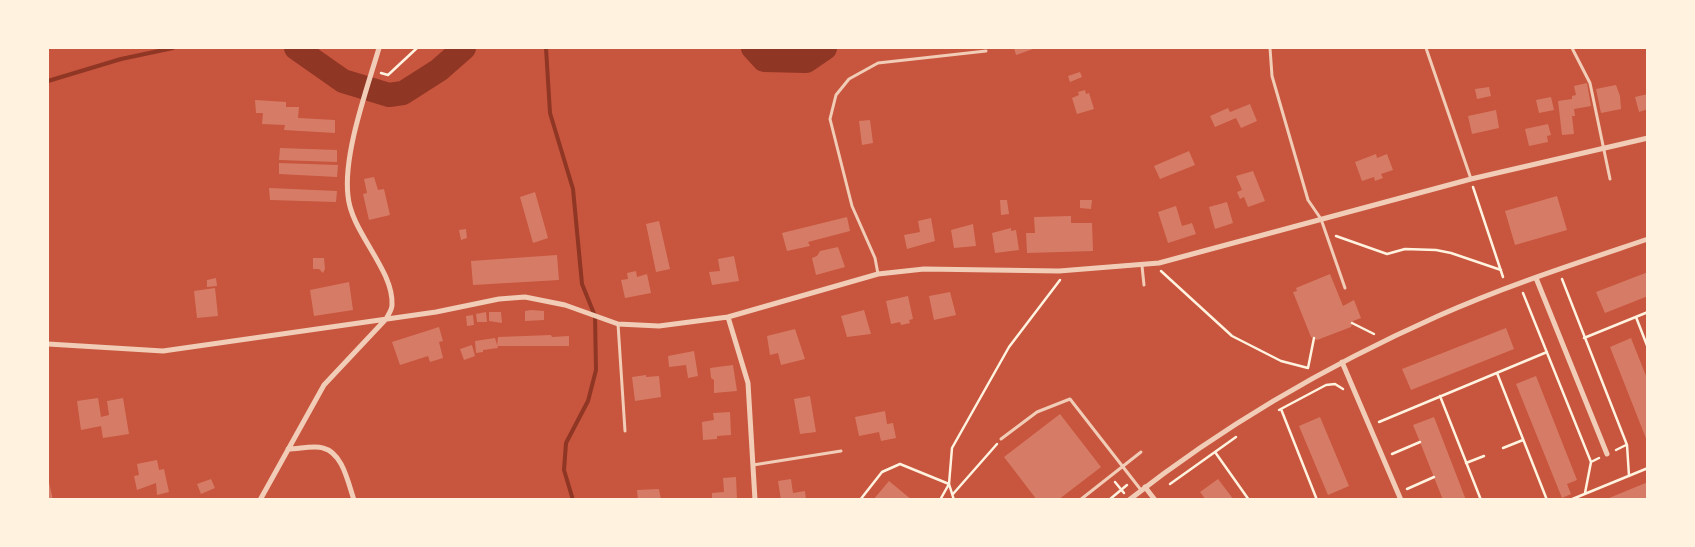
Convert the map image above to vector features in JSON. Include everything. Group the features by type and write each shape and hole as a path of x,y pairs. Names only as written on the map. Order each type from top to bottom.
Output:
{"street":[{"path":"260,500 324,385 386,319 392,307 382,270 356,223 348,198 348,169 379,48"},
{"path":"48,344 163,352 386,319 511,298 540,299 581,310 618,324 653,327 728,317 878,274 924,268 1059,271 1142,266 1322,222 1471,179 1648,138"},
{"path":"1129,499 1246,417 1342,362 1438,316 1536,278 1648,239"},
{"path":"1536,278 1606,454"},
{"path":"728,317 748,383 755,500"},
{"path":"1342,362 1401,500"},
{"path":"288,449 322,447 334,452 341,463 354,500"},
{"path":"1143,488 1155,500"}],"lane":[{"path":"1270,48 1272,76 1308,200 1322,222 1345,288"},
{"path":"1426,48 1471,179"},
{"path":"1572,48 1590,83 1610,179"},
{"path":"878,274 875,258 852,206 830,120 836,95 849,79 878,63 986,51"},
{"path":"1142,266 1144,285"},
{"path":"618,324 625,430"},
{"path":"1001,440 1036,412 1070,399 1123,467 1143,488"},
{"path":"753,465 841,451"},
{"path":"1080,500 1141,452"}],"path":[{"path":"372,71 388,76 417,48"},
{"path":"1473,187 1503,277"},
{"path":"1322,222 1339,239 1387,254 1405,249 1436,250 1451,253 1501,270"},
{"path":"1160,270 1232,336 1281,361 1308,368 1314,338"},
{"path":"940,500 949,484 952,448 1009,348 1060,280 1059,271"},
{"path":"1562,279 1626,445 1629,476"},
{"path":"1523,293 1591,462 1585,493"},
{"path":"1584,338 1648,312"},
{"path":"1636,317 1648,348"},
{"path":"1352,323 1374,334"},
{"path":"1379,422 1548,352"},
{"path":"1497,373 1547,500"},
{"path":"1273,414 1326,385 1335,384 1347,392"},
{"path":"1440,396 1480,500"},
{"path":"1281,409 1317,500"},
{"path":"1170,484 1242,432"},
{"path":"953,494 1001,440"},
{"path":"1503,448 1523,440"},
{"path":"1392,454 1420,442"},
{"path":"1591,462 1626,445"},
{"path":"1215,452 1249,500"},
{"path":"1466,463 1484,456"},
{"path":"860,500 882,472 900,464 949,484 954,500"},
{"path":"1570,500 1648,468"},
{"path":"1407,489 1434,476"},
{"path":"1111,477 1129,499"},
{"path":"1109,500 1128,484"}],"building":[{"path":"1014,48 1033,48 1033,49 1016,55"},
{"path":"1080,72 1082,77 1070,82 1068,76"},
{"path":"1587,83 1591,106 1574,109 1575,116 1572,116 1574,134 1562,135 1558,101 1572,99 1572,96 1576,95 1574,86"},
{"path":"1616,85 1620,96 1621,109 1601,113 1596,89"},
{"path":"1489,87 1491,96 1477,99 1475,89"},
{"path":"1085,90 1086,94 1089,93 1094,109 1077,114 1072,98 1079,95 1078,92"},
{"path":"1648,94 1648,109 1639,112 1635,97"},
{"path":"1551,97 1554,110 1539,113 1536,100"},
{"path":"255,100 286,102 286,107 299,107 298,118 335,120 335,133 284,130 285,125 262,124 263,113 256,113"},
{"path":"1250,104 1257,121 1241,128 1236,118 1215,127 1210,116 1228,108 1230,112"},
{"path":"1496,110 1499,128 1472,134 1468,116"},
{"path":"870,120 873,143 862,145 859,121"},
{"path":"1548,124 1551,135 1547,136 1548,142 1529,146 1525,129"},
{"path":"280,148 337,150 337,162 279,160"},
{"path":"1189,151 1195,165 1160,179 1154,166"},
{"path":"1376,154 1377,158 1387,154 1393,170 1381,174 1383,178 1375,181 1374,177 1362,181 1355,162"},
{"path":"279,163 338,165 337,177 279,174"},
{"path":"1253,171 1265,201 1248,207 1244,197 1240,199 1237,192 1242,190 1236,176"},
{"path":"374,177 378,190 384,189 390,215 369,220 363,194 367,193 364,179"},
{"path":"269,188 337,191 336,202 270,200"},
{"path":"535,192 548,238 533,243 520,197"},
{"path":"1557,196 1567,230 1515,245 1505,211"},
{"path":"1000,200 1007,200 1009,214 1001,215"},
{"path":"1080,200 1092,200 1091,209 1080,208"},
{"path":"1227,202 1233,223 1215,229 1209,207"},
{"path":"1176,206 1182,226 1192,223 1196,234 1168,243 1158,212"},
{"path":"1071,216 1071,223 1092,223 1093,251 1027,253 1026,233 1035,233 1034,217"},
{"path":"847,217 850,231 808,242 810,246 787,251 782,233"},
{"path":"931,218 935,241 907,249 904,235 920,232 918,221"},
{"path":"659,221 670,269 656,272 646,224"},
{"path":"973,224 976,246 954,248 951,230"},
{"path":"1011,228 1011,231 1016,230 1019,250 995,253 992,233"},
{"path":"466,229 467,238 461,240 459,230"},
{"path":"838,247 845,267 816,275 812,258 817,256 820,251"},
{"path":"557,255 559,280 473,285 471,261"},
{"path":"734,256 739,281 712,285 709,272 720,271 718,259"},
{"path":"313,258 324,258 325,269 323,273 319,269 313,269"},
{"path":"636,271 637,277 647,274 651,293 625,298 621,280 628,279 627,273"},
{"path":"1648,272 1648,296 1605,313 1596,292"},
{"path":"1330,274 1343,306 1354,300 1361,318 1353,321 1351,327 1317,340 1311,337 1293,292 1297,291 1296,288"},
{"path":"216,278 217,286 207,287 207,280"},
{"path":"349,282 353,310 314,316 310,290"},
{"path":"215,288 218,316 197,318 194,291"},
{"path":"950,292 956,315 934,320 929,296"},
{"path":"908,296 913,319 909,320 910,323 901,325 900,322 891,324 886,301"},
{"path":"864,310 871,334 847,337 841,316"},
{"path":"525,311 544,311 544,320 525,321"},
{"path":"486,312 487,322 477,322 476,314"},
{"path":"489,312 501,312 502,323 489,321"},
{"path":"473,315 474,325 467,326 466,316"},
{"path":"439,327 443,341 439,342 443,358 430,362 428,356 400,365 392,342"},
{"path":"1506,328 1514,349 1411,390 1402,369"},
{"path":"795,329 805,359 781,365 778,353 770,355 767,336"},
{"path":"551,335 552,337 569,336 569,346 497,346 498,337"},
{"path":"495,338 498,348 476,353 475,341"},
{"path":"1631,338 1648,381 1647,441 1610,347"},
{"path":"472,345 475,356 464,360 460,349"},
{"path":"694,351 698,376 688,378 686,365 669,367 668,356"},
{"path":"733,365 737,391 714,393 714,380 711,378 710,368"},
{"path":"646,375 646,377 659,376 661,397 635,401 632,377"},
{"path":"1536,376 1577,480 1567,484 1571,494 1562,498 1516,384"},
{"path":"810,396 816,432 800,434 794,399"},
{"path":"98,398 101,417 109,415 107,401 123,398 129,434 103,438 101,426 81,430 77,401"},
{"path":"885,411 887,424 893,423 896,438 881,441 879,432 859,436 855,417"},
{"path":"730,412 731,435 703,440 702,422 714,420 713,413"},
{"path":"1060,414 1101,467 1058,500 1037,500 1004,457"},
{"path":"1320,417 1349,486 1328,495 1299,426"},
{"path":"1434,417 1466,500 1443,500 1413,425"},
{"path":"157,460 159,470 164,469 169,492 157,495 156,483 137,490 134,476 139,475 137,464"},
{"path":"736,477 737,500 712,500 712,493 724,492 723,478"},
{"path":"48,478 53,500 48,500"},
{"path":"211,479 215,488 201,494 197,484"},
{"path":"791,479 793,493 805,491 806,500 781,500 778,481"},
{"path":"1218,479 1234,500 1206,500 1200,492"},
{"path":"889,481 912,500 873,500"},
{"path":"1648,482 1648,500 1606,500 1609,498"},
{"path":"659,489 661,500 638,500 637,490"}],"waterway":[{"path":"48,81 121,59 173,48"},
{"path":"296,48 343,81 389,95 403,93 439,70 464,48"},
{"path":"546,48 550,113 573,189 582,284 595,316 596,370 588,401 566,443 564,470 573,500"},
{"path":"753,48 764,60 806,61 825,48"}]}
